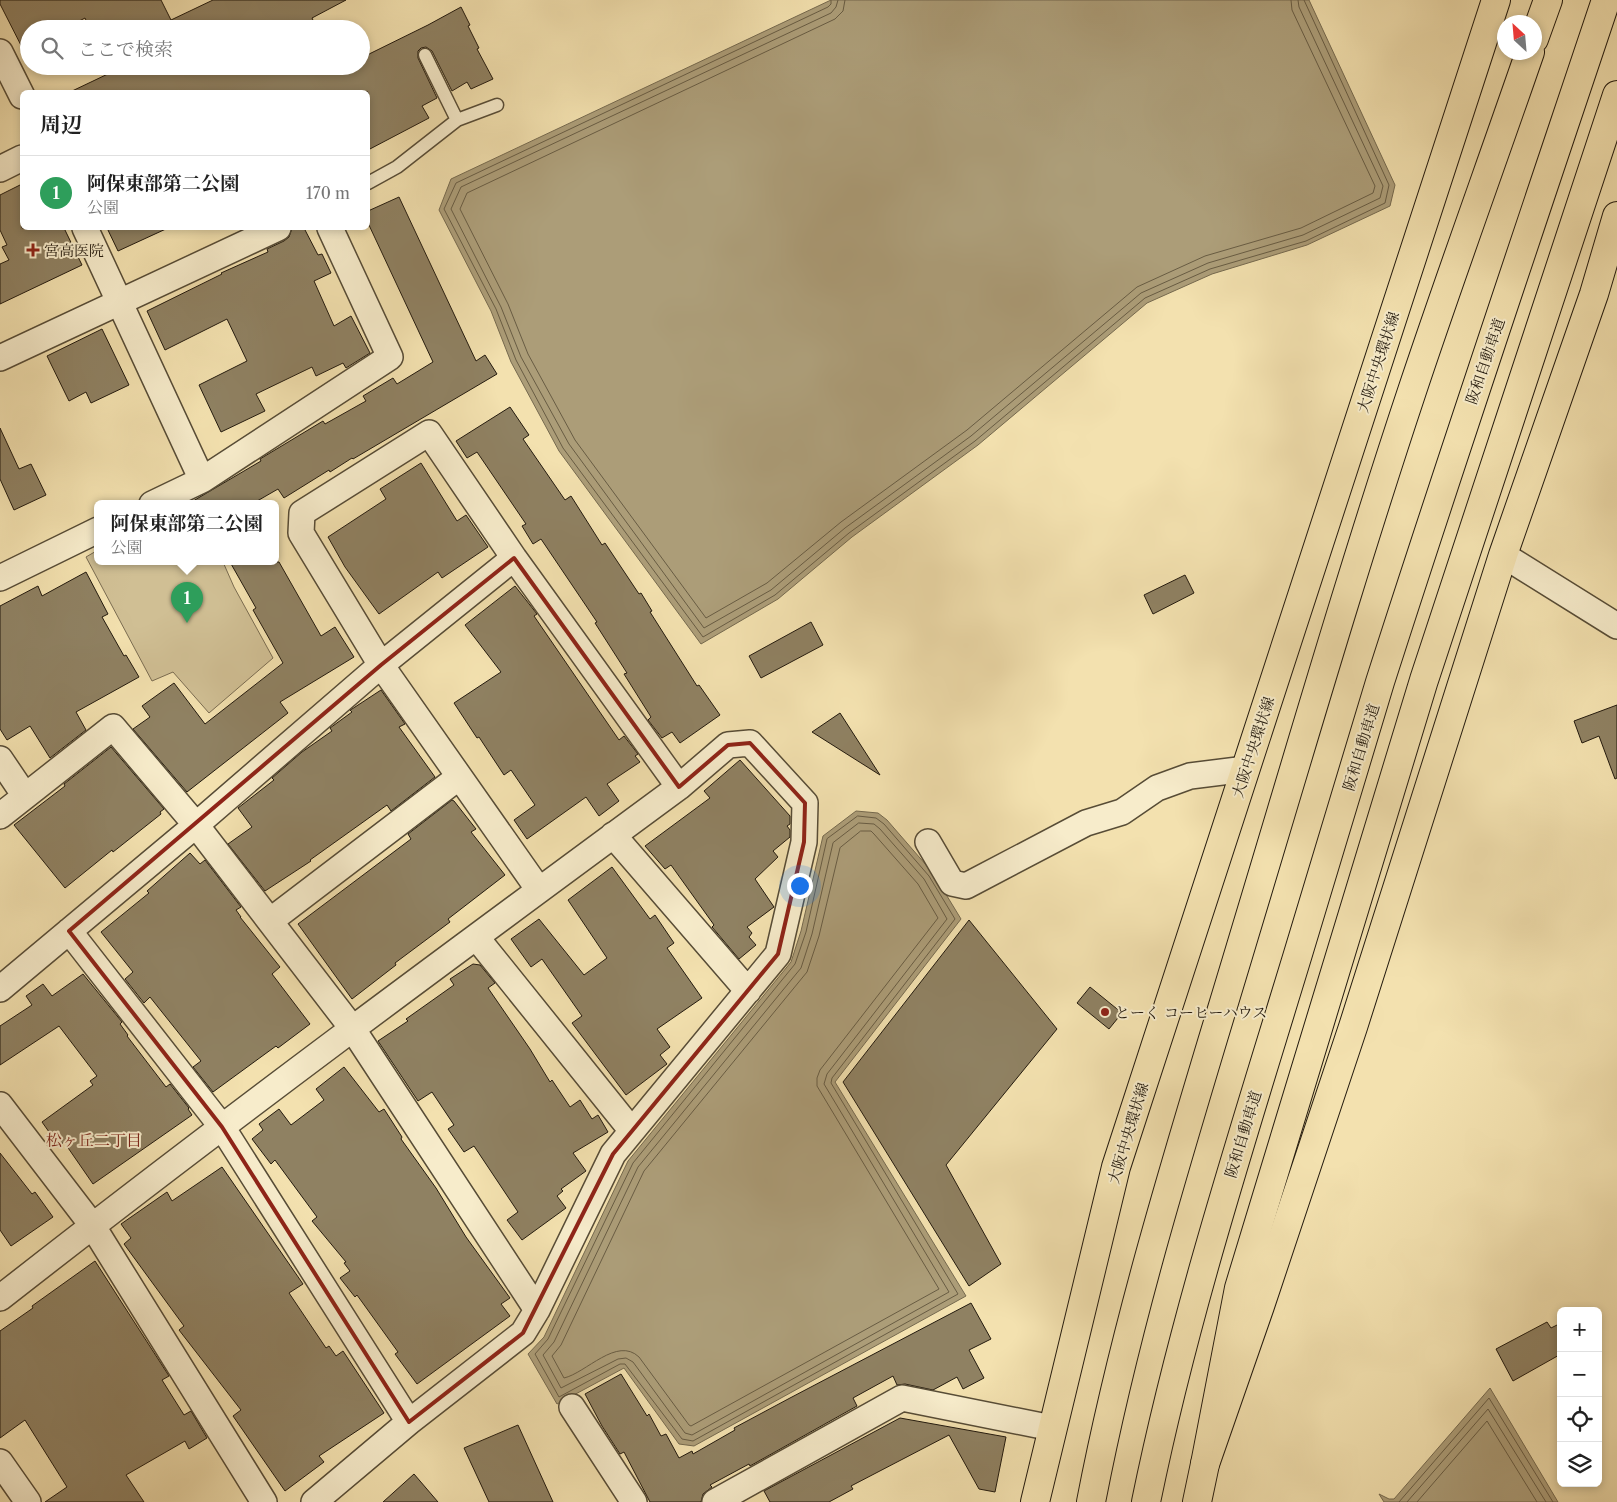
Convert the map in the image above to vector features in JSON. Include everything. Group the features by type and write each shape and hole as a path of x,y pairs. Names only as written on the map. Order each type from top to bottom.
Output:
{"main road":[{"name":"大阪中央環状線","path":"1035,1502 1116,1167 1496,0"},
{"path":"1542,17 1548,0"},
{"name":"阪和自動車道","path":"1146,1502 1158,1440 1187,1328 1240,1144 1379,687 1468,409 1606,0"},
{"path":"1091,1502 1106,1422 1134,1313 1324,669 1412,391 1527,60"},
{"path":"1197,1502 1239,1288 1424,680 1617,95"},
{"path":"1205,1464 1350,1036 1503,556 1594,294 1617,216"}],"street":[{"path":"0,52 20,92"},
{"path":"0,169 20,159"},
{"path":"86,230 202,480"},
{"path":"0,358 274,230"},
{"path":"160,500 202,480 390,357 331,230"},
{"path":"539,890 380,665 301,533 302,513 429,433 514,558 679,786"},
{"path":"0,578 94,532"},
{"path":"1503,556 1617,626"},
{"path":"0,989 196,825 380,665 514,558"},
{"path":"0,816 113,727 196,825 352,1028 537,1310"},
{"path":"0,1298 92,1225 352,1028 679,786 728,745 750,743 805,803 804,842 778,954 613,1154 537,1310 522,1333 409,1422 314,1502"},
{"path":"0,759 25,796"},
{"path":"928,842 952,883 966,886 1086,823 1122,812 1157,788 1190,776 1246,769"},
{"path":"270,921 459,776"},
{"path":"614,835 748,991"},
{"path":"69,931 222,1127 409,1422"},
{"path":"476,937 632,1131"},
{"path":"0,1105 92,1225 264,1502"},
{"path":"715,1502 902,1398 1052,1428"},
{"path":"572,1407 634,1502"},
{"path":"0,1462 28,1502"}],"lane":[{"path":"425,55 457,120"},
{"path":"370,182 397,167 457,120 497,105"}],"highlighted area":[{"path":"514,558 679,787 728,745 750,743 805,803 804,842 778,954 613,1154 523,1333 409,1422 222,1127 69,931 381,665"}],"shaded area":[{"path":"94,552 94,565 224,565 234,587 273,658 209,713 173,672 152,681 86,557"}],"water":[{"path":"831,0 1309,0 1395,185 1390,206 1307,245 1212,274 1147,303 978,445 852,537 778,599 701,644 559,451 511,362 491,311 439,210 451,179"},
{"path":"856,811 878,813 887,820 933,873 961,919 835,1082 966,1296 694,1446 679,1444 624,1368 557,1404 528,1354 544,1337 628,1161 791,962 801,931 823,836"},
{"path":"1490,1388 1558,1502 1384,1502 1379,1494 1389,1499 1394,1499"}],"building":[{"path":"0,0 161,0 171,20 86,20 85,18 81,20 20,20 20,43 0,4"},
{"path":"213,0 346,0 312,18 313,20 171,20"},
{"path":"461,7 479,48 477,49 493,79 471,89 467,82 452,91 432,51 426,47 421,48 418,51 418,58 437,98 422,106 429,118 370,149 370,90 74,90 106,75 370,75 370,54"},
{"path":"20,185 20,230 65,230 82,265 0,304 0,264 9,260 2,247 7,245 0,230 0,195"},
{"path":"399,197 476,361 485,355 497,374 353,459 330,472 329,470 284,498 278,489 259,500 195,500 261,461 260,459 323,421 325,424 366,401 363,396 393,378 397,384 433,362 370,227 370,210"},
{"path":"108,230 164,230 118,251"},
{"path":"291,230 305,230 318,255 322,254 331,273 314,281 334,326 351,316 370,353 346,368 343,363 316,376 312,367 256,394 265,411 221,432 199,385 247,361 227,319 165,350 147,311 221,273 268,252 267,249 289,237"},
{"path":"102,329 129,385 91,403 86,392 69,401 47,356"},
{"path":"510,407 529,435 523,439 565,500 571,496 602,545 605,543 639,594 641,593 652,611 650,612 697,686 699,685 720,715 680,743 672,732 662,738 648,720 651,717 624,674 627,673 595,623 597,622 541,539 533,544 522,526 526,524 477,452 467,458 456,441"},
{"path":"0,428 19,469 31,464 46,495 14,510 0,479"},
{"path":"421,463 457,521 466,515 488,547 442,578 438,572 379,614 345,567 328,537 386,499 380,489"},
{"path":"279,562 321,636 335,627 354,657 280,702 288,713 187,792 133,729 150,717 142,706 174,683 205,724 283,663 253,610 256,608 232,565 279,565"},
{"path":"86,572 108,614 102,617 124,656 126,655 139,677 76,712 86,730 50,758 30,726 7,740 0,729 0,606 38,586 42,596"},
{"path":"1185,575 1194,593 1153,614 1144,595"},
{"path":"515,586 537,614 534,616 619,740 624,736 638,754 635,756 640,762 607,784 619,801 599,816 586,797 527,839 514,820 535,805 511,770 504,775 454,703 501,672 465,625"},
{"path":"811,622 823,645 761,678 749,656"},
{"path":"381,690 405,724 399,727 435,777 391,811 387,805 311,861 265,891 228,844 252,827 238,808 274,780 272,778 302,752 332,731 330,728 352,712 350,710"},
{"path":"1617,705 1617,778 1615,779 1599,736 1582,743 1574,721"},
{"path":"840,713 880,775 812,732"},
{"path":"111,747 164,809 160,812 161,814 65,888 14,825 65,786 64,784"},
{"path":"740,760 790,816 790,824 787,826 790,830 790,837 773,851 778,857 755,879 774,907 747,927 752,933 749,937 756,945 739,959 712,927 714,925 671,865 665,869 645,846 710,798 704,791"},
{"path":"452,800 476,829 471,832 505,875 448,919 450,922 395,963 396,965 352,999 298,924 411,839 408,834"},
{"path":"190,853 200,864 205,860 241,907 236,910 240,917 280,967 272,974 310,1024 278,1048 276,1046 213,1092 193,1067 201,1061 150,997 144,1003 125,979 133,972 101,932 149,893 147,891"},
{"path":"612,867 650,919 655,915 674,943 667,948 702,998 657,1029 670,1047 660,1055 667,1064 626,1095 572,1023 582,1016 542,959 531,967 511,939 539,919 584,975 607,958 568,900"},
{"path":"969,920 1057,1029 946,1165 1001,1264 969,1286 843,1082"},
{"path":"473,964 480,965 495,983 488,988 550,1082 552,1080 570,1107 580,1100 592,1119 598,1115 608,1132 573,1153 586,1171 561,1189 563,1191 557,1196 566,1208 522,1240 507,1220 518,1212 474,1146 464,1152 448,1129 454,1125 432,1092 418,1101 378,1041 408,1021 406,1019 454,985 450,979"},
{"path":"83,974 122,1022 120,1024 127,1036 166,1087 170,1084 189,1108 192,1115 93,1184 64,1142 59,1146 42,1122 93,1085 90,1081 97,1076 59,1026 0,1065 0,1026 32,1005 26,996 43,984 52,996"},
{"path":"1090,987 1122,1013 1109,1029 1077,1003"},
{"path":"344,1067 379,1112 384,1109 402,1137 401,1139 436,1188 466,1237 510,1298 501,1304 510,1316 417,1384 395,1354 398,1352 357,1295 355,1297 340,1278 350,1271 344,1263 346,1262 312,1221 317,1217 275,1160 271,1164 252,1139 263,1130 259,1124 279,1109 291,1125 324,1100 316,1089"},
{"path":"0,1153 32,1194 35,1192 53,1217 11,1246 0,1230"},
{"path":"222,1167 303,1284 289,1293 326,1348 329,1346 336,1356 343,1351 384,1413 319,1456 324,1462 285,1491 233,1416 241,1410 179,1330 184,1326 124,1244 131,1238 121,1224 167,1192 172,1201"},
{"path":"95,1261 169,1376 162,1380 184,1415 191,1411 207,1438 189,1449 185,1441 126,1475 144,1502 45,1502 67,1487 25,1420 0,1438 0,1331"},
{"path":"971,1303 991,1339 969,1350 984,1378 963,1389 957,1377 933,1390 905,1384 897,1385 893,1376 853,1398 857,1406 750,1466 749,1464 710,1485 712,1487 703,1494 701,1502 650,1502 624,1452 620,1454 585,1394 621,1374 647,1416 649,1414 661,1436 666,1434 679,1458 692,1451 693,1454 735,1430 734,1428"},
{"path":"1547,1322 1551,1328 1557,1325 1557,1356 1513,1381 1496,1349"},
{"path":"900,1418 1006,1437 995,1492 979,1489 949,1435 851,1486 853,1489 829,1502 770,1502 764,1491"},
{"path":"518,1425 553,1502 489,1502 464,1448"},
{"path":"414,1474 438,1502 383,1502"}],"place":[{"name":"宮高医院","path":"33,250"},
{"name":"阿保東部第二公園","path":"187,623"},
{"name":"とーく コーヒーハウス","path":"1105,1012"}],"district":[{"name":"松ヶ丘二丁目","path":"94,1140"}]}
